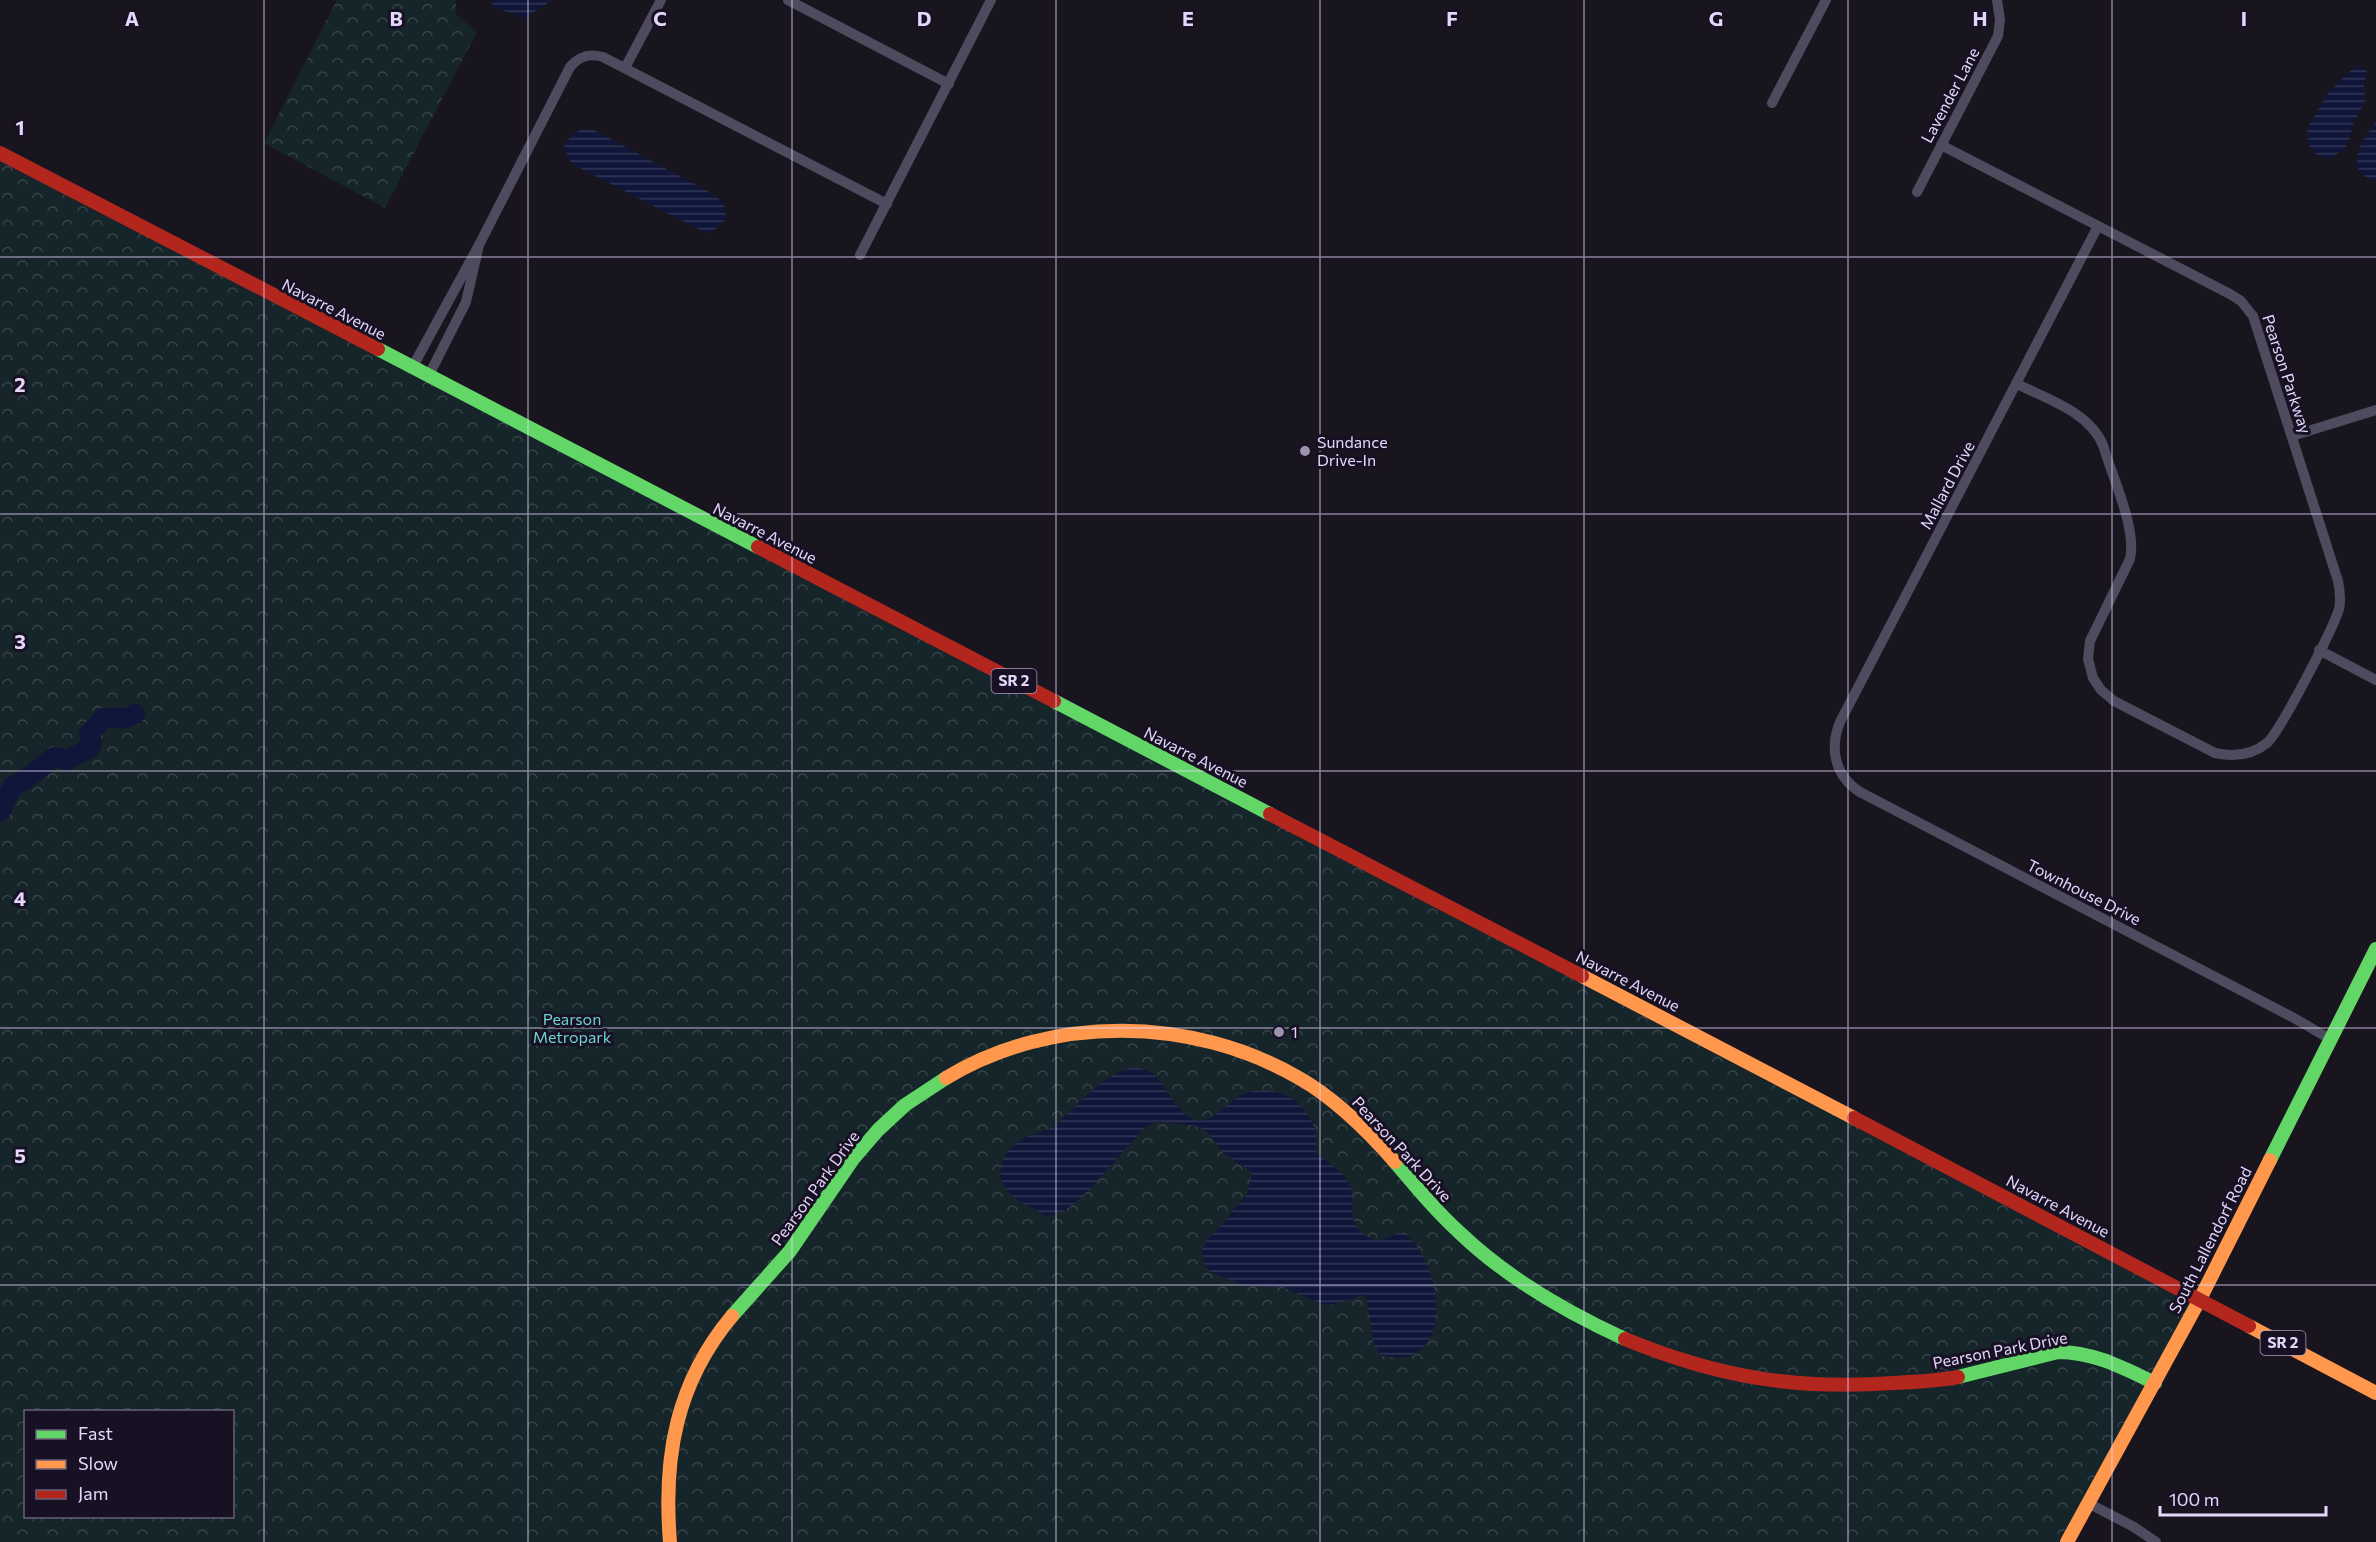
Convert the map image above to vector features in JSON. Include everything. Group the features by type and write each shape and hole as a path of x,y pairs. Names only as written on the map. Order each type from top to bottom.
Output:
{"main road":[{"name":"Navarre Avenue","path":"0,153 1729,1052 2376,1393"},
{"name":"South Lallendorf Road","path":"2067,1542 2200,1299 2376,950"},
{"name":"Pearson Park Drive","path":"670,1542 667,1517 672,1448 678,1416 694,1370 720,1329 787,1256 862,1148 892,1115 939,1080 970,1062 1014,1044 1077,1031 1108,1028 1174,1033 1208,1040 1278,1066 1314,1087 1348,1113 1445,1220 1513,1275 1602,1328 1685,1361 1768,1380 1808,1385 1867,1385 1941,1380 2058,1352 2077,1351 2091,1354 2155,1383"}],"street":[{"path":"625,68 661,0"},
{"path":"788,0 949,84"},
{"path":"860,255 990,0"},
{"path":"1772,103 1826,0"},
{"name":"Lavender Lane","path":"1917,192 1998,36 1998,4"},
{"path":"412,368 573,63 583,56 596,55 625,68 886,204"},
{"name":"Pearson Parkway","path":"1941,145 2230,294 2246,306 2256,322 2339,590 2338,612 2277,731 2266,743 2245,754 2215,753 2107,696 2097,684 2091,672 2089,647 2092,634 2130,559 2132,546 2130,529 2097,432 2080,417 2016,384"},
{"name":"Mallard Drive","path":"1836,762 1834,741 1840,722 2098,226"},
{"path":"428,377 466,302 478,245"},
{"path":"2292,436 2376,410"},
{"path":"2319,650 2376,680"},
{"name":"Townhouse Drive","path":"1836,762 1848,782 1860,792 2294,1018 2330,1039"},
{"path":"2088,1503 2156,1542"}],"green space":[{"path":"337,0 456,0 456,14 477,32 385,208 264,143"},
{"name":"Pearson Metropark","path":"0,153 2200,1299 2067,1542 0,1542"}],"water":[{"path":"491,0 552,0 525,18 493,7"},
{"path":"2357,65 2367,70 2364,84 2365,102 2353,124 2344,150 2329,159 2316,154 2308,144 2307,129 2330,90"},
{"path":"2376,122 2376,181 2365,177 2359,171 2357,163 2365,137"},
{"path":"581,130 594,130 711,193 724,203 726,219 711,233 704,232 574,165 568,159 564,145 571,136"},
{"path":"1136,1067 1153,1074 1181,1110 1200,1121 1212,1117 1236,1098 1248,1092 1265,1090 1281,1093 1301,1106 1314,1127 1316,1152 1341,1172 1350,1185 1353,1217 1359,1229 1375,1240 1402,1232 1414,1242 1424,1258 1431,1277 1436,1318 1431,1336 1421,1349 1405,1357 1382,1356 1374,1346 1367,1300 1364,1295 1336,1304 1324,1305 1282,1287 1247,1286 1210,1272 1203,1261 1202,1250 1208,1238 1226,1221 1247,1195 1252,1175 1248,1169 1224,1154 1208,1132 1196,1126 1159,1121 1144,1128 1090,1189 1066,1210 1054,1215 1045,1216 1008,1192 1001,1178 1001,1171 1004,1158 1015,1144 1050,1129 1106,1080"}],"waterway":[{"path":"0,812 12,787 54,757 68,760 90,748 92,744 89,734 103,718 124,718 135,714"}],"traffic: fast":[{"path":"378,349 758,547"},
{"path":"1054,701 1270,814"},
{"path":"2270,1160 2376,949"},
{"path":"732,1316 790,1251 853,1159 878,1130 905,1105 946,1078"},
{"path":"1395,1162 1443,1216 1497,1265 1538,1293 1625,1339"},
{"path":"1958,1377 2058,1352 2096,1358 2155,1383"}],"traffic: slow":[{"path":"1582,976 1854,1118"},
{"path":"946,1078 987,1057 1031,1042 1076,1034 1122,1031 1168,1034 1214,1043 1257,1058 1299,1078 1326,1095 1373,1138 1395,1162"},
{"path":"2067,1542 2200,1299 2270,1160"},
{"path":"670,1542 669,1480 677,1422 698,1368 713,1341 732,1316"},
{"path":"2249,1326 2376,1393"}],"traffic: jam":[{"path":"0,153 378,349"},
{"path":"758,547 1054,701"},
{"path":"1270,814 1582,976"},
{"path":"1854,1118 2249,1326"},
{"path":"1625,1339 1692,1363 1757,1378 1790,1382 1858,1385 1958,1377"}],"place":[{"name":"Sundance Drive-In","path":"1305,451"},
{"name":"1","path":"1279,1032"}]}
